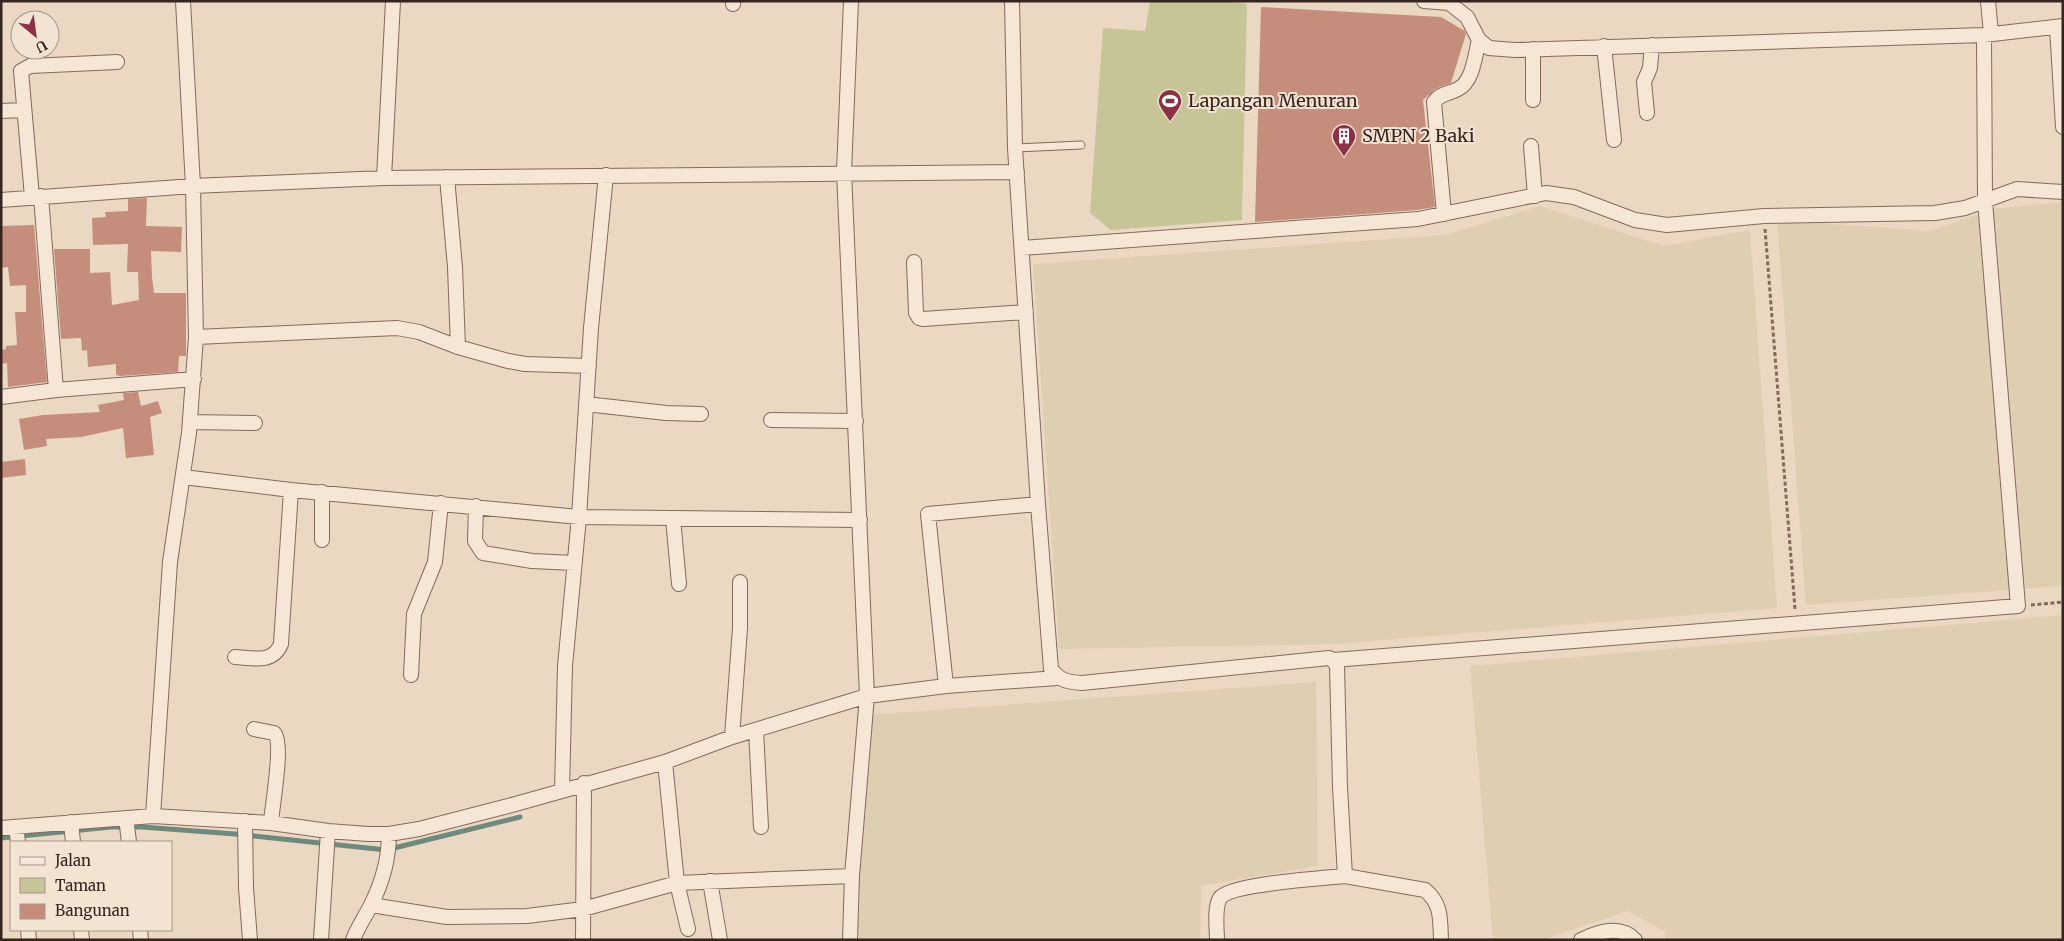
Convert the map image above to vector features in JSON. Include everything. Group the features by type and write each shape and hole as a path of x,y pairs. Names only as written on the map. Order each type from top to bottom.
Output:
{"street":[{"path":"153,816 170,562 190,422 196,337 193,186 183,1"},
{"path":"384,178 393,1"},
{"path":"850,940 852,876 867,696 844,172 851,1"},
{"path":"1012,1 1015,148 1038,504 1051,670 1057,678"},
{"path":"1424,1 1450,2 1467,17 1479,40 1489,48 1515,50 1988,34 2060,26 2063,127"},
{"path":"1,828 153,816 271,823 328,831 389,844 419,830 665,762 756,730 867,696 946,686 1057,678 1068,682 1082,683 1329,658 1333,660 2018,606 1985,201 1988,1"},
{"path":"1444,214 1434,102 1440,95 1455,91 1465,83 1470,74 1479,40"},
{"path":"1647,113 1644,82 1650,68 1652,45"},
{"path":"1604,46 1614,140"},
{"path":"1533,49 1533,100"},
{"path":"56,390 36,197 20,78 21,71 25,68 117,62"},
{"path":"1,111 24,110"},
{"path":"1531,146 1534,196"},
{"path":"1,200 193,186 384,178 844,172 1017,172"},
{"path":"562,790 565,666 579,517 589,366 606,176"},
{"path":"447,177 455,266 458,347"},
{"path":"1022,248 1408,220 1534,196 1556,194 1574,197 1635,220 1668,225 1764,216 1936,213 1965,208 2017,189 2063,192"},
{"path":"914,262 916,313 919,318 1026,312"},
{"path":"196,337 397,328 419,332 458,347 525,364 589,366"},
{"path":"1,397 56,390 194,379"},
{"path":"586,404 666,413 701,414"},
{"path":"771,420 856,421"},
{"path":"190,422 255,423"},
{"path":"183,477 291,490 579,517 860,520"},
{"path":"235,657 268,658 276,653 281,644 291,490"},
{"path":"322,492 322,540"},
{"path":"411,675 414,614 435,562 442,503"},
{"path":"946,686 928,514 1038,504"},
{"path":"476,506 475,541 483,553 532,561 574,563"},
{"path":"673,518 680,584"},
{"path":"732,738 740,628 740,582"},
{"path":"1333,660 1337,666 1340,787 1345,876"},
{"path":"254,729 274,733 278,738 279,752 271,823"},
{"path":"756,730 760,827"},
{"path":"665,762 677,883 688,930"},
{"path":"583,940 584,784"},
{"path":"126,818 129,841"},
{"path":"244,821 250,940"},
{"path":"71,822 73,841"},
{"path":"16,827 18,841"},
{"path":"321,940 328,831"},
{"path":"353,940 371,905 389,844"},
{"path":"371,905 447,917 527,916 583,909 677,883 852,876"},
{"path":"1217,940 1217,907 1221,897 1229,891 1250,886 1345,876 1425,890 1434,898 1439,908 1440,940"},
{"path":"710,881 720,940"},
{"path":"1581,940 1600,931 1619,931 1635,940"}],"lane":[{"path":"1015,148 1081,145"}],"path":[{"path":"1764,216 1796,623"},
{"path":"2018,606 2063,602"}],"shaded area":[{"path":"2063,202 2063,586 1806,605 1777,220 1930,231 1992,209"},
{"path":"1540,206 1664,246 1750,230 1777,608 1336,644 1059,649 1033,264 1445,235"},
{"path":"2063,615 2063,940 1665,940 1665,932 1628,911 1542,940 1493,940 1470,666"},
{"path":"1316,682 1318,866 1201,886 1200,940 854,940 867,715"}],"green space":[{"name":"Lapangan Menuran","path":"1150,1 1222,1 1247,4 1242,220 1111,230 1090,213 1103,28 1145,31"}],"building":[{"name":"SMPN 2 Baki","path":"1261,7 1441,17 1465,31 1466,34 1451,83 1435,89 1423,100 1435,207 1255,222"},
{"path":"147,198 146,226 182,227 181,252 151,251 154,293 186,293 186,356 179,356 178,372 120,376 116,375 116,364 88,367 87,350 82,351 81,338 61,339 54,249 90,249 90,273 110,272 112,305 139,300 138,272 127,272 128,244 93,245 92,218 106,217 105,212 128,211 128,199"},
{"path":"34,225 47,382 8,387 7,363 1,364 1,350 6,349 6,346 17,345 15,312 26,312 26,285 10,286 8,267 1,268 1,226"},
{"path":"138,392 141,406 158,401 162,413 150,417 154,455 126,458 123,428 81,437 46,439 47,446 24,450 19,419 43,415 100,412 98,405 124,400 123,393"},
{"path":"25,459 26,475 1,478 1,462"}],"waterway":[{"path":"1,838 111,827 142,827 235,834 386,850 520,817"}],"place":[{"name":"Lapangan Menuran","path":"1170,122"},
{"name":"SMPN 2 Baki","path":"1344,157"}]}
